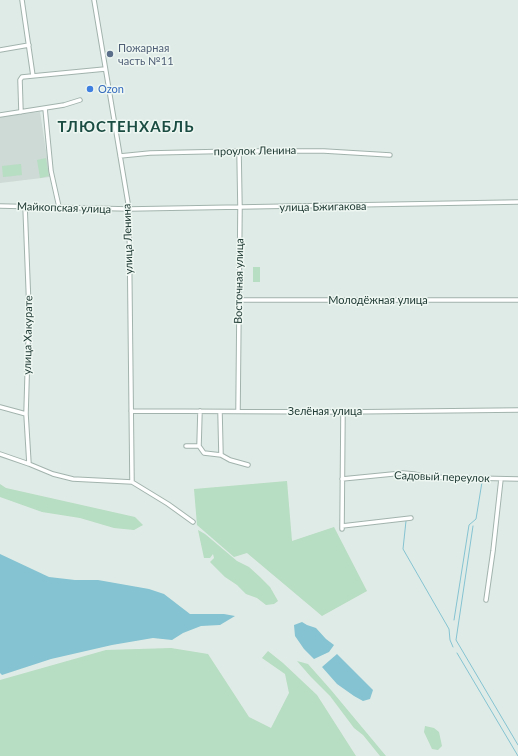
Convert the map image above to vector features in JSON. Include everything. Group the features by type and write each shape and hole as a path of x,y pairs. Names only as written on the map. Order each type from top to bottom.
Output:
{"street":[{"path":"22,0 33,76"},
{"name":"улица Ленина","path":"94,0 129,210 132,482"},
{"path":"0,50 29,45"},
{"path":"21,112 20,80 22,77 105,69"},
{"path":"0,115 44,108 80,100"},
{"path":"44,108 51,171 59,207"},
{"name":"проулок Ленина","path":"120,156 150,153 239,151 324,151 390,155"},
{"name":"Восточная улица","path":"238,411 240,208 239,151"},
{"name":"улица Бжигакова","path":"129,210 518,202"},
{"name":"Майкопская улица","path":"0,206 129,210"},
{"name":"улица Хакурате","path":"25,206 29,310 26,414 29,464"},
{"name":"Молодёжная улица","path":"239,300 518,300"},
{"path":"0,407 26,414"},
{"name":"Зелёная улица","path":"131,411 343,412 518,410"},
{"path":"200,411 199,446 204,453 221,455 230,460 248,465"},
{"path":"220,412 221,455"},
{"path":"343,412 342,528 411,518"},
{"path":"186,446 199,446"},
{"path":"0,454 53,474 74,478 132,482 168,504 193,522"},
{"name":"Садовый переулок","path":"342,479 402,473 414,474 426,478 518,479"},
{"path":"486,600 501,479"}],"shaded area":[{"path":"40,112 50,177 0,183 0,117"}],"green space":[{"path":"46,158 49,176 40,178 37,160"},
{"path":"21,164 22,175 3,177 2,166"},
{"path":"253,267 260,267 260,282 253,282"},
{"path":"287,481 292,541 334,527 367,591 322,616 247,553 234,557 197,525 194,489"},
{"path":"0,484 6,488 135,517 143,525 134,530 114,528 80,518 42,512 0,497"},
{"path":"198,530 205,534 237,561 249,567 270,587 278,601 274,604 266,605 257,598 246,594 237,585 225,577 210,562 214,558 213,554 210,558 204,558"},
{"path":"171,648 208,654 249,717 271,728 289,693 285,674 262,658 268,651 317,695 356,756 0,756 0,680 106,650"},
{"path":"297,661 308,664 386,756 380,756 363,735 354,728 330,696"},
{"path":"425,726 434,728 439,732 442,746 438,750 432,749 424,732"}],"water":[{"path":"0,554 49,577 75,580 98,580 149,589 164,594 190,614 224,614 235,616 220,625 201,626 183,633 172,640 153,638 112,645 51,659 2,675 0,673"},
{"path":"302,622 316,628 334,645 329,652 314,659 304,649 295,636 294,625"},
{"path":"337,654 373,690 370,699 363,701 354,696 337,684 322,667"}],"waterway":[{"path":"454,620 469,525 476,519 482,482"},
{"path":"406,521 403,549 449,629 450,640 453,647"},
{"path":"473,526 456,640 518,745"},
{"path":"457,653 518,756"}],"place":[{"name":"Пожарная часть №11","path":"110,54"},
{"name":"Ozon","path":"90,89"}],"district":[{"name":"ТЛЮСТЕНХАБЛЬ","path":"126,127"}]}
